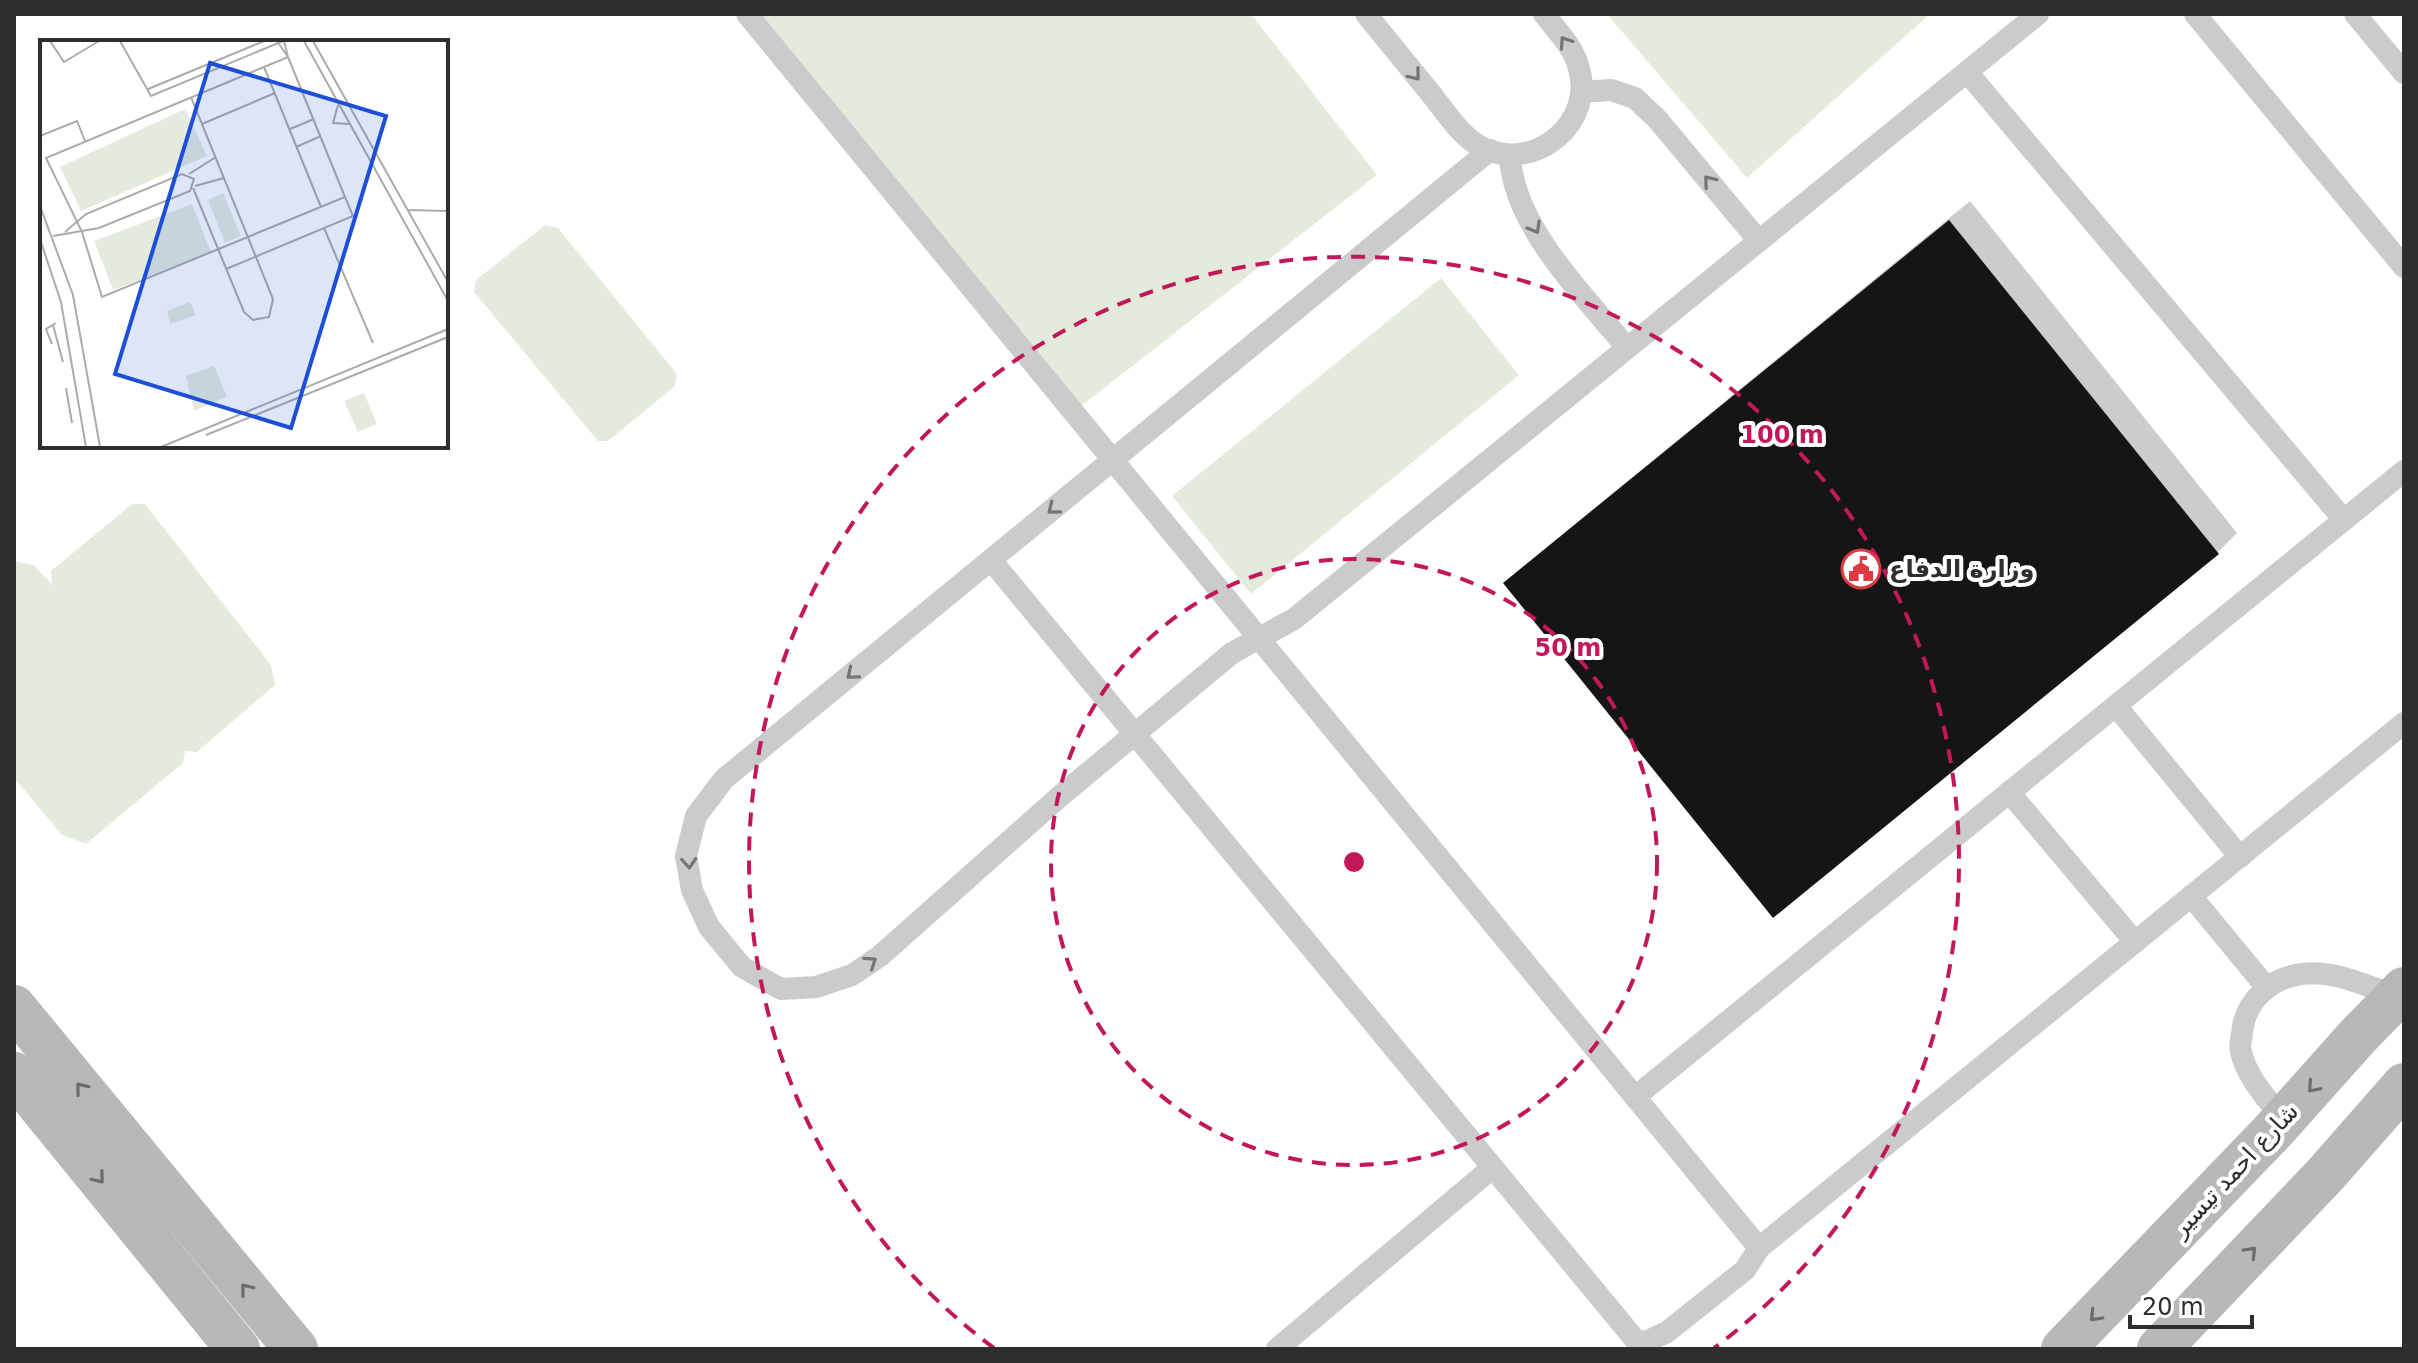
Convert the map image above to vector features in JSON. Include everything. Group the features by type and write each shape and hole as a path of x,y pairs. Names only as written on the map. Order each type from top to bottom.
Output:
{"street":[{"name":"شارع احمد تيسير","path":"2063,1349 2279,1125 2400,993"},
{"path":"14,1007 296,1349"},
{"path":"2159,1349 2325,1175 2403,1085 2385,1081 2370,1070 2361,1054 2358,1036"},
{"path":"14,1074 238,1349"},
{"path":"2279,1125 2309,1142 2320,1157 2325,1175"}],"lane":[{"path":"747,14 1759,1248"},
{"path":"1366,14 1462,132 1483,148 1499,152 1534,151 1558,139 1575,118 1582,92 1579,66 1567,42 1544,14"},
{"path":"1499,152 1113,460 724,779 696,816 686,856 692,890 709,927 742,967 781,989 816,987 852,975 880,956 1058,798 1232,653 1294,619 2038,14"},
{"path":"2195,14 2404,267"},
{"path":"2355,14 2404,73"},
{"path":"1967,72 2344,520"},
{"path":"1582,92 1611,90 1635,98 1658,120 1759,241"},
{"path":"1499,152 1532,223 1553,257 1627,348"},
{"path":"1635,1097 2404,471"},
{"path":"991,560 1637,1342 1648,1341 1667,1332 1745,1270 1759,1248 2404,723"},
{"path":"2116,706 2240,857"},
{"path":"2009,792 2135,942"},
{"path":"2191,896 2267,988"},
{"path":"2279,1125 2240,1051 2243,1022 2255,998 2277,981 2303,973 2331,975 2400,993"},
{"path":"1277,1349 1492,1168"}],"shaded area":[{"path":"759,14 1251,14 1377,175 1071,414"},
{"path":"1607,14 1930,14 1747,178"},
{"path":"545,225 558,228 677,374 675,386 608,441 598,441 474,292 476,280"},
{"path":"1441,278 1519,375 1251,594 1172,496"},
{"path":"132,504 145,504 271,665 275,685 197,752 185,751 183,763 86,844 62,835 14,778 14,561 34,565 52,585 51,571"}],"building":[{"name":"وزارة الدفاع","path":"1949,220 2219,554 1773,918 1503,583"}],"place":[{"name":"وزارة الدفاع","path":"1861,569"}]}
